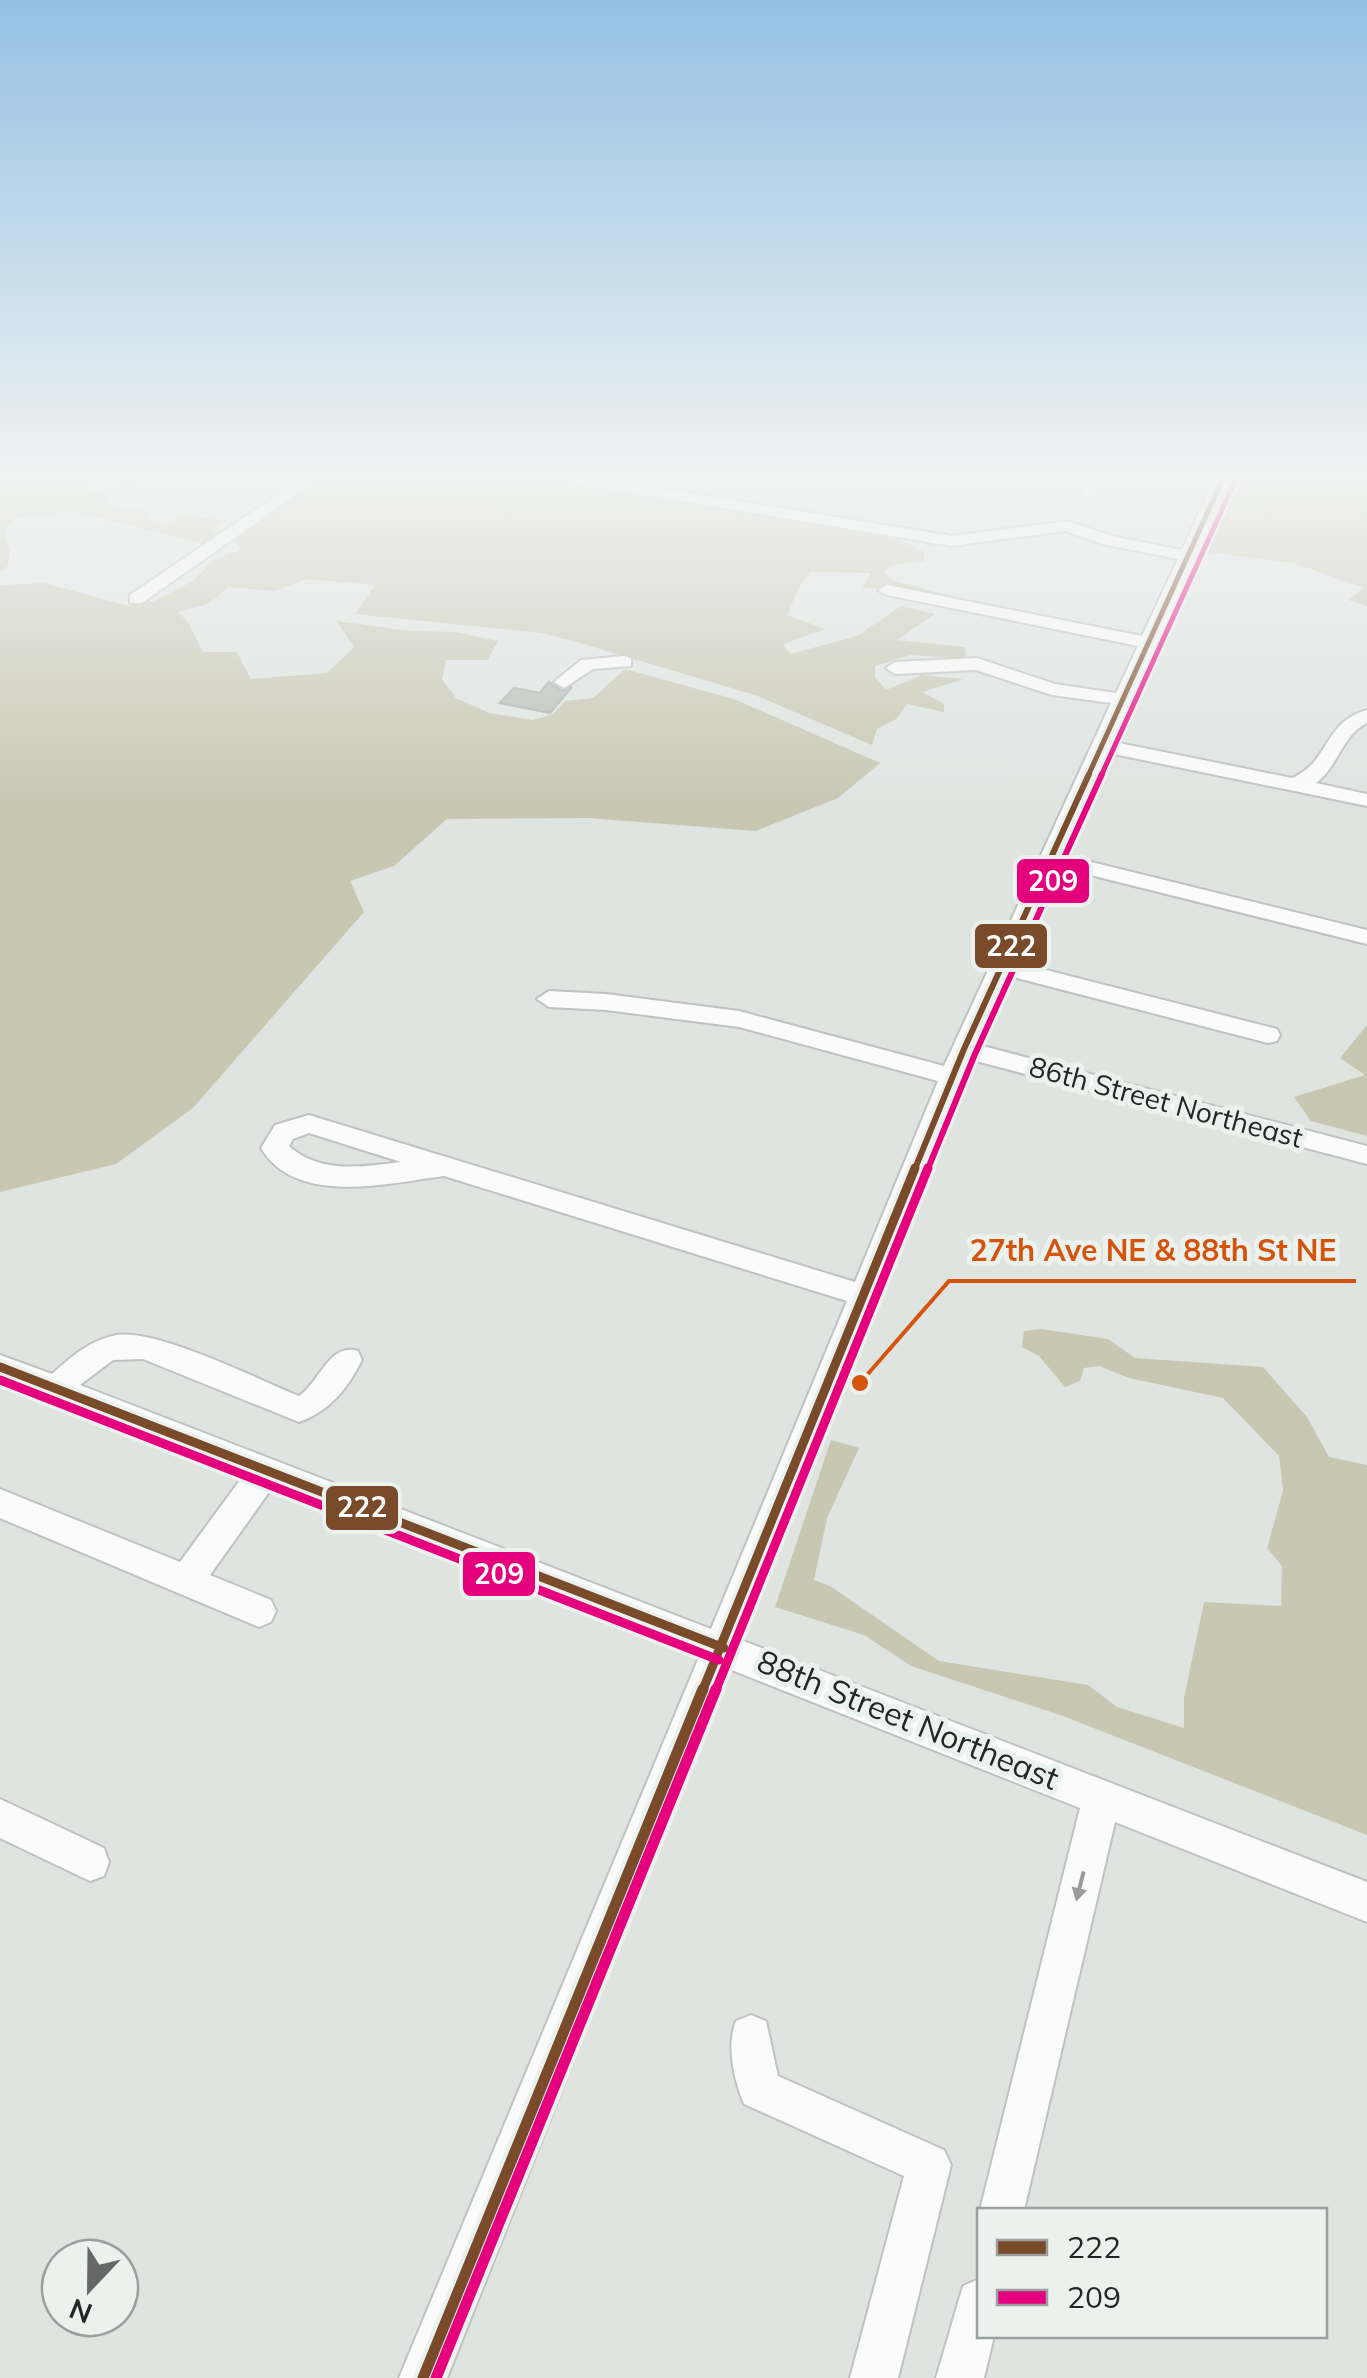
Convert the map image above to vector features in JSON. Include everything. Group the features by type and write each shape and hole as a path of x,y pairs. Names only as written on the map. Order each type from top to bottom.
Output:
{"street":[{"path":"137,598 173,587"},
{"path":"424,2378 724,1648 964,1049 1172,587"},
{"path":"887,590 1147,642"},
{"path":"564,682 588,664 624,662"},
{"path":"895,668 977,664 1052,688 1122,698"},
{"path":"1293,785 1321,772 1329,763 1342,729 1350,720 1367,716"},
{"path":"1101,745 1367,800"},
{"path":"1048,858 1367,938"},
{"path":"1000,966 1268,1036"},
{"path":"549,1000 606,1002 738,1019 953,1077"},
{"name":"86th Street Northeast","path":"964,1049 1367,1156"},
{"path":"444,1166 334,1177 302,1170 284,1160 274,1148 284,1132 310,1124 865,1296"},
{"path":"56,1389 98,1352 118,1344 144,1347 299,1408 316,1403 347,1360"},
{"name":"88th Street Northeast","path":"4,1376 56,1389 266,1470 1367,1902"},
{"path":"186,1581 266,1470"},
{"path":"0,1503 259,1611"},
{"path":"1002,2208 1102,1797"},
{"path":"0,1818 90,1862"},
{"path":"751,2036 759,2089 929,2166 874,2378"},
{"path":"960,2378 977,2313"}],"green space":[{"path":"0,587 59,587 129,606 154,601 181,587 285,587 274,591 229,587 208,604 178,612 188,622 203,652 237,652 251,679 327,673 354,647 336,621 411,631 456,632 498,641 488,660 446,660 442,679 456,698 489,713 533,720 553,714 565,701 593,698 625,669 734,699 880,763 838,798 756,831 588,818 447,819 394,866 350,881 364,912 193,1108 116,1164 0,1192"},
{"path":"374,587 799,587 787,615 825,629 783,644 790,654 857,636 901,606 935,614 897,640 965,647 966,659 911,655 875,666 875,677 886,690 922,675 964,679 922,692 944,704 944,712 907,704 896,719 877,729 872,745 755,695 570,640 542,633 355,614"},
{"path":"918,587 969,601 969,605 883,588 862,588"},
{"path":"1361,587 1367,587 1367,606 1348,600 1364,588"},
{"path":"1367,1025 1367,1136 1311,1121 1294,1097 1365,1075 1340,1058"},
{"path":"1041,1329 1108,1339 1135,1358 1263,1367 1307,1417 1329,1457 1367,1465 1367,1835 1063,1716 911,1666 864,1635 775,1607 831,1440 859,1448 827,1518 814,1580 830,1586 939,1661 1088,1685 1117,1707 1184,1728 1184,1698 1204,1602 1281,1606 1282,1566 1267,1548 1283,1491 1279,1456 1223,1398 1129,1378 1099,1366 1084,1368 1080,1381 1065,1387 1039,1356 1022,1347 1024,1331"}],"building":[{"path":"549,682 562,691 572,687 550,713 500,703 514,688 540,693"}],"transit line":[{"name":"222","path":"423,2378 964,1049 1174,587"},
{"name":"209","path":"436,2378 975,1054 1187,587"},
{"name":"222","path":"0,1367 724,1648"},
{"name":"209","path":"0,1380 719,1660"}],"place":[{"name":"27th Ave NE & 88th St NE","path":"860,1383"}]}
